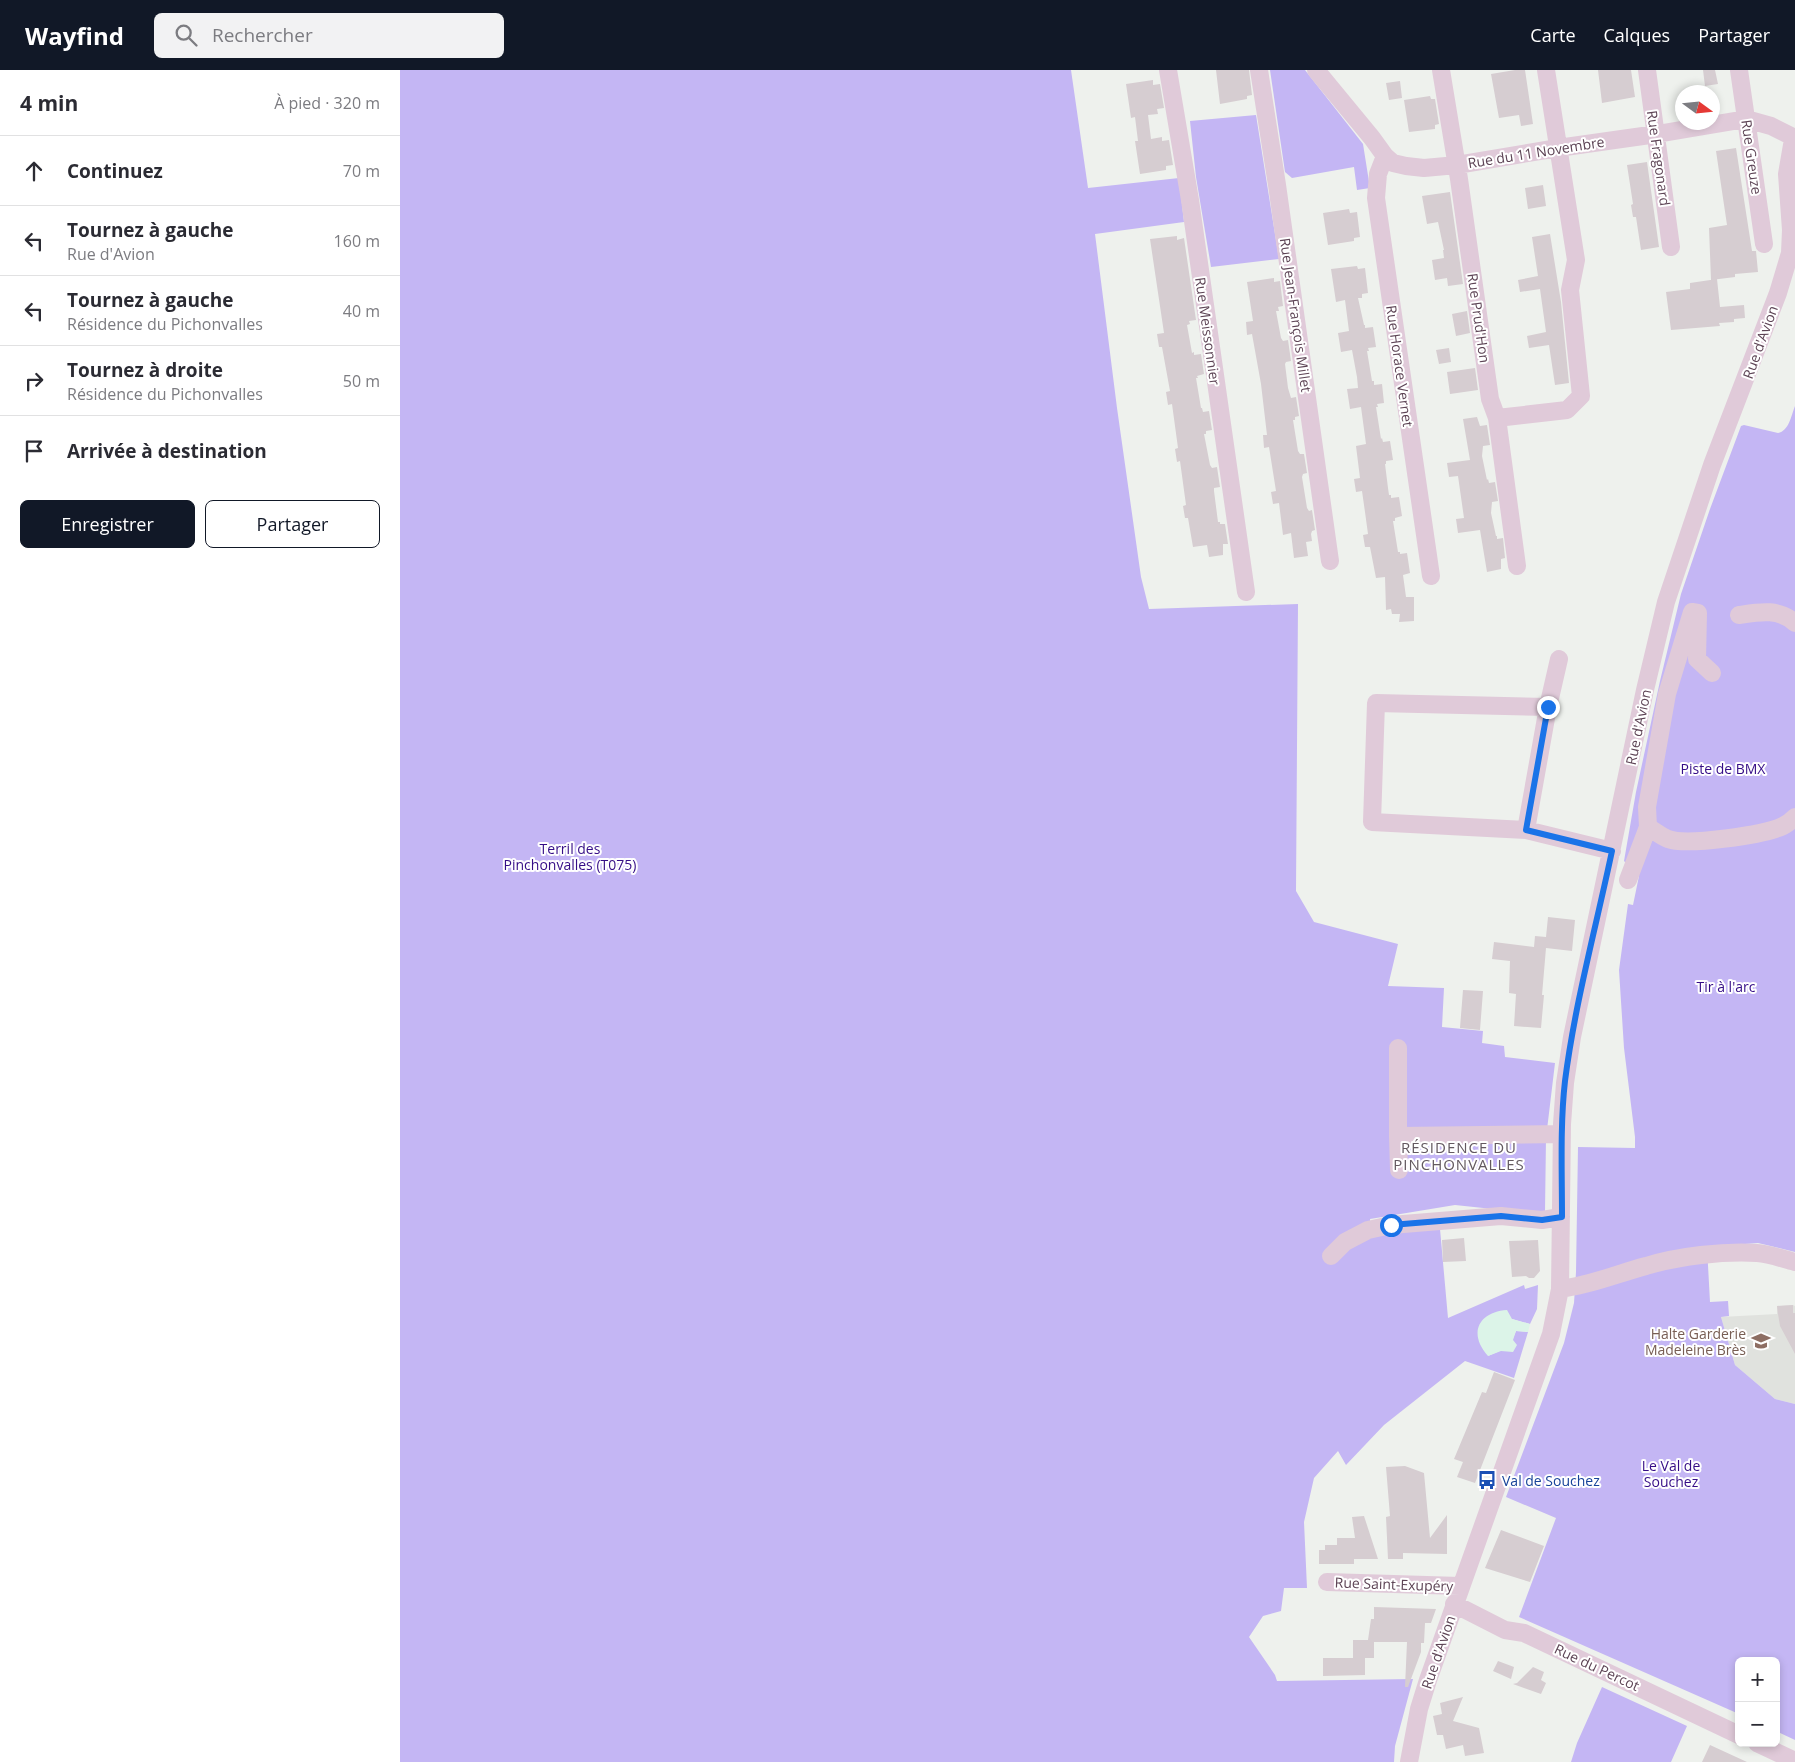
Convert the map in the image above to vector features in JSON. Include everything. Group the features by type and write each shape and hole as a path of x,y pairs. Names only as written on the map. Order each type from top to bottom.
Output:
{"street":[{"name":"Rue Meissonnier","path":"1168,70 1191,209 1246,592"},
{"name":"Rue Jean-François Millet","path":"1259,70 1330,561"},
{"name":"Rue du 11 Novembre","path":"1316,70 1385,156 1393,163 1406,166 1424,168 1457,165 1746,119 1771,126 1795,138"},
{"name":"Rue Prud'Hon","path":"1441,70 1457,165 1490,399 1497,418 1517,566"},
{"path":"1497,418 1567,410 1581,396 1570,290 1576,260 1546,70"},
{"name":"Rue Fragonard","path":"1646,70 1657,134 1671,247"},
{"name":"Rue Greuze","path":"1740,70 1764,244"},
{"name":"Rue d'Avion","path":"1408,1762 1419,1709 1457,1595 1551,1334 1560,1289 1562,1134 1565,1083 1572,1037 1666,602 1709,474 1778,293 1790,253 1791,230 1787,174 1795,138"},
{"name":"Rue Horace Vernet","path":"1385,156 1378,174 1376,198 1431,576"},
{"path":"1739,615 1766,611 1779,614 1795,623"},
{"path":"1606,882 1634,880 1648,827 1647,807 1667,694 1692,612 1698,613 1697,660 1712,673"},
{"path":"1526,830 1548,707 1559,659"},
{"path":"1548,707 1376,703 1372,822 1526,830 1612,851"},
{"path":"1648,827 1670,840 1729,837 1782,826 1795,816"},
{"path":"1398,1048 1399,1170"},
{"path":"1398,1136 1562,1134"},
{"path":"1331,1256 1345,1242 1368,1230 1391,1225 1501,1216 1542,1220 1562,1217"},
{"path":"1560,1289 1581,1286 1646,1266 1681,1258 1758,1253 1795,1262"},
{"name":"Rue Saint-Exupéry","path":"1328,1582 1457,1595"},
{"name":"Rue du Percot","path":"1457,1595 1505,1630 1524,1633 1735,1733"},
{"path":"1765,1747 1795,1761"}],"shaded area":[{"name":"Halte Garderie Madeleine Brès","path":"1777,1306 1795,1306 1795,1404 1775,1399 1735,1365 1721,1317 1777,1314"}],"green space":[{"name":"Terril des Pinchonvalles (T075)","path":"400,70 1071,70 1088,188 1179,178 1184,222 1095,234 1141,577 1149,609 1298,604 1296,891 1314,922 1398,944 1388,986 1444,988 1442,1027 1483,1031 1482,1043 1504,1046 1505,1057 1555,1063 1546,1138 1545,1211 1540,1214 1455,1205 1370,1219 1371,1234 1440,1229 1448,1318 1524,1285 1525,1289 1538,1285 1537,1309 1530,1324 1512,1319 1488,1356 1505,1347 1516,1331 1528,1332 1514,1378 1465,1361 1384,1425 1346,1465 1338,1451 1314,1478 1304,1522 1307,1588 1284,1588 1281,1611 1263,1616 1249,1637 1275,1675 1277,1681 1413,1679 1395,1746 1394,1762 400,1762"},
{"path":"1270,70 1305,70 1363,144 1370,188 1357,190 1354,167 1292,178 1285,172"},
{"path":"1256,115 1279,259 1211,267 1196,177 1190,121"},
{"name":"Le Val de Souchez","path":"1795,406 1795,1252 1758,1243 1707,1247 1710,1302 1728,1301 1729,1316 1721,1317 1735,1365 1775,1399 1795,1404 1795,1740 1780,1733 1780,1657 1735,1657 1735,1712 1519,1617 1556,1518 1506,1497 1564,1343 1574,1303 1578,1147 1635,1148 1624,1048 1619,970 1628,904 1633,905 1639,876 1624,861 1636,792 1681,594 1741,426 1744,425 1778,433 1782,432 1789,423"},
{"path":"1602,1687 1687,1726 1671,1762 1571,1762 1577,1743"}],"sand":[{"path":"1507,1310 1512,1319 1530,1324 1528,1332 1516,1331 1513,1340 1517,1345 1513,1352 1501,1351 1488,1356 1478,1340 1479,1326 1489,1315"}],"building":[{"path":"1216,70 1249,70 1252,95 1247,96 1247,99 1220,104"},
{"path":"1525,70 1533,124 1521,126 1519,115 1499,118 1491,74"},
{"path":"1598,70 1631,70 1635,97 1602,103"},
{"path":"1703,70 1715,70 1718,84 1705,85"},
{"path":"1153,80 1153,85 1160,84 1164,108 1157,109 1158,114 1148,115 1151,139 1162,137 1162,141 1169,140 1173,165 1166,166 1166,170 1140,174 1135,141 1138,141 1135,117 1131,118 1126,84"},
{"path":"1400,81 1402,98 1389,100 1386,83"},
{"path":"1430,96 1431,99 1435,99 1439,124 1435,125 1435,129 1409,132 1404,100"},
{"path":"1736,148 1752,251 1756,251 1758,272 1735,274 1735,277 1711,280 1709,228 1727,225 1716,151"},
{"path":"1647,162 1659,247 1641,250 1636,217 1633,217 1631,205 1633,204 1627,165"},
{"path":"1543,185 1546,206 1528,209 1525,188"},
{"path":"1450,192 1463,284 1448,286 1447,278 1435,280 1432,260 1444,258 1444,250 1438,222 1427,224 1422,196"},
{"path":"1349,209 1350,213 1357,212 1360,237 1354,238 1354,241 1328,245 1323,213"},
{"path":"1550,234 1561,302 1569,383 1555,385 1549,345 1529,348 1527,336 1546,332 1540,289 1520,292 1518,280 1538,276 1532,237"},
{"path":"1177,236 1177,240 1184,238 1196,320 1189,321 1190,324 1187,325 1192,353 1194,352 1194,355 1201,354 1204,374 1196,378 1201,408 1203,412 1209,411 1212,430 1206,431 1206,434 1204,434 1210,465 1212,468 1217,467 1220,487 1214,488 1214,491 1218,522 1225,524 1228,544 1223,544 1223,555 1209,557 1207,545 1193,547 1188,518 1185,518 1183,506 1186,505 1180,461 1177,462 1175,449 1178,448 1172,404 1168,405 1166,392 1170,391 1162,347 1159,347 1157,334 1164,333 1150,239"},
{"path":"1357,266 1358,269 1365,268 1368,293 1362,294 1362,298 1358,298 1365,328 1373,327 1376,347 1368,348 1369,351 1367,351 1372,381 1374,381 1374,385 1382,384 1384,403 1377,404 1378,407 1376,407 1381,439 1383,442 1390,441 1393,460 1386,461 1385,464 1388,488 1391,498 1399,497 1402,516 1395,518 1395,521 1393,521 1398,552 1400,554 1407,553 1410,573 1403,575 1406,597 1414,597 1414,621 1399,622 1400,614 1392,614 1391,609 1386,610 1385,577 1376,578 1370,547 1365,547 1363,535 1368,534 1362,491 1356,492 1354,479 1360,478 1356,446 1366,444 1361,407 1350,409 1347,389 1358,388 1357,377 1352,350 1341,352 1338,333 1349,331 1345,300 1336,302 1331,269"},
{"path":"1274,278 1274,282 1280,281 1283,306 1278,307 1279,311 1276,311 1281,338 1283,341 1288,340 1291,361 1285,364 1288,388 1291,398 1296,397 1299,416 1293,420 1298,451 1300,454 1304,454 1307,473 1303,474 1302,477 1307,508 1309,511 1312,510 1315,530 1311,534 1312,541 1306,542 1308,556 1294,558 1291,533 1283,535 1279,503 1273,504 1271,492 1276,491 1269,447 1264,448 1263,435 1267,435 1261,384 1252,334 1247,335 1246,322 1253,321 1247,282"},
{"path":"1717,279 1720,307 1744,305 1745,318 1734,319 1734,322 1719,323 1720,326 1671,330 1666,292 1690,289 1690,283"},
{"path":"1467,311 1470,333 1456,336 1452,314"},
{"path":"1449,348 1451,362 1439,364 1436,350"},
{"path":"1475,368 1478,390 1450,394 1447,372"},
{"path":"1477,417 1480,426 1487,425 1490,445 1483,446 1482,456 1487,480 1489,483 1495,482 1498,501 1492,502 1491,513 1497,539 1503,538 1505,558 1501,559 1501,569 1487,572 1480,530 1458,533 1456,519 1464,518 1458,476 1449,477 1447,463 1470,460 1463,419"},
{"path":"1548,917 1575,920 1572,951 1546,948 1541,1028 1514,1026 1516,994 1509,993 1510,961 1492,959 1494,942 1534,947 1535,936 1546,937"},
{"path":"1463,990 1483,991 1480,1030 1460,1028"},
{"path":"1464,1238 1466,1261 1443,1262 1442,1240"},
{"path":"1538,1240 1540,1271 1534,1278 1526,1276 1512,1277 1509,1241"},
{"path":"1793,1305 1793,1313 1795,1313 1795,1354 1780,1326 1777,1306"},
{"path":"1494,1372 1515,1380 1475,1483 1457,1477 1463,1462 1454,1459 1482,1392 1486,1393"},
{"path":"1405,1466 1424,1473 1430,1538 1447,1515 1447,1554 1403,1553 1403,1559 1388,1559 1386,1517 1390,1516 1386,1467"},
{"path":"1364,1516 1378,1559 1354,1559 1354,1564 1319,1564 1319,1550 1325,1550 1325,1545 1337,1545 1337,1538 1355,1538 1352,1517"},
{"path":"1501,1530 1544,1546 1530,1582 1485,1568"},
{"path":"1374,1607 1436,1609 1431,1623 1425,1623 1424,1643 1421,1643 1421,1652 1408,1687 1405,1687 1407,1642 1374,1642 1374,1658 1365,1658 1365,1675 1323,1676 1323,1658 1353,1658 1353,1640 1368,1640 1371,1619 1374,1619"},
{"path":"1498,1661 1514,1667 1511,1679 1493,1671"},
{"path":"1533,1667 1544,1672 1541,1680 1546,1683 1541,1694 1513,1684 1517,1683"},
{"path":"1463,1697 1453,1721 1479,1728 1484,1753 1465,1756 1463,1745 1446,1749 1443,1735 1437,1735 1433,1716 1442,1714 1440,1703"},
{"path":"1710,1745 1747,1762 1702,1762"}],"place":[{"name":"Halte Garderie Madeleine Brès","path":"1761,1341"},
{"name":"Val de Souchez","path":"1487,1480"}],"district":[{"name":"RÉSIDENCE DU PINCHONVALLES","path":"1459,1156"}],"route":[{"path":"1391,1225 1501,1216 1542,1220 1562,1217 1562,1124 1565,1083 1572,1037 1612,851 1526,830 1548,707"}],"park label":[{"name":"Piste de BMX","path":"1723,768"},
{"name":"Tir à l'arc","path":"1726,986"}]}
